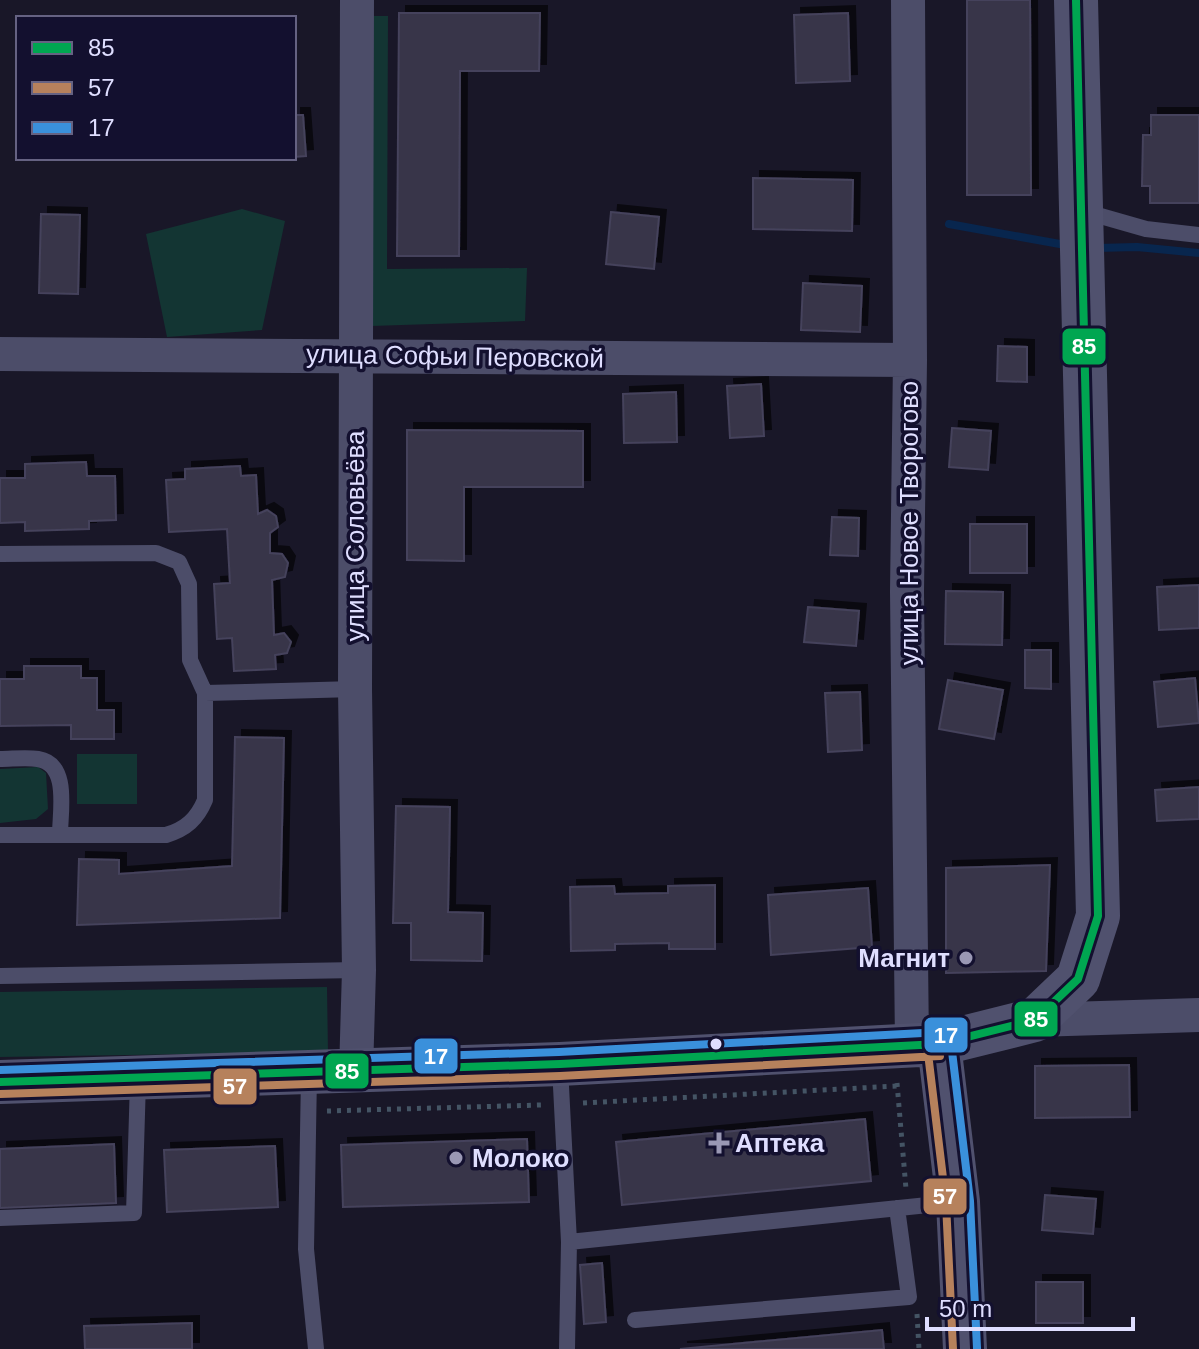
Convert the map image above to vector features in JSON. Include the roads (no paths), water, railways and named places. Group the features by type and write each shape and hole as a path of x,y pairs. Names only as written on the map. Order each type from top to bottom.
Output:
{"street":[{"name":"улица Соловьёва","path":"356,1072 359,970 355,689 357,0"},
{"name":"улица Новое Творогово","path":"908,0 910,360 907,592 926,1045"},
{"path":"1035,1020 1078,979 1098,916 1076,0"},
{"name":"улица Софьи Перовской","path":"0,354 910,360"},
{"path":"0,1082 560,1064 926,1045 1035,1020 1199,1015"},
{"path":"926,1045 958,1202 965,1349"}],"lane":[{"path":"1081,210 1146,229 1199,235"},
{"path":"0,554 156,553 179,562 189,584 190,660 205,693 205,800 190,824 166,835 0,835"},
{"path":"205,693 355,689"},
{"path":"0,759 38,759 53,765 60,777 60,835"},
{"path":"0,976 359,970"},
{"path":"560,1064 569,1242 567,1349"},
{"path":"309,1074 306,1249 316,1349"},
{"path":"0,1218 134,1213 138,1078"},
{"path":"569,1242 958,1202"},
{"path":"635,1320 909,1297 897,1208"}],"waterway":[{"path":"949,224 1071,246"},
{"path":"1096,248 1137,247 1199,253"}],"place":[{"name":"Магнит","path":"966,958"},
{"name":"Аптека","path":"719,1143"},
{"name":"Молоко","path":"456,1158"}]}
